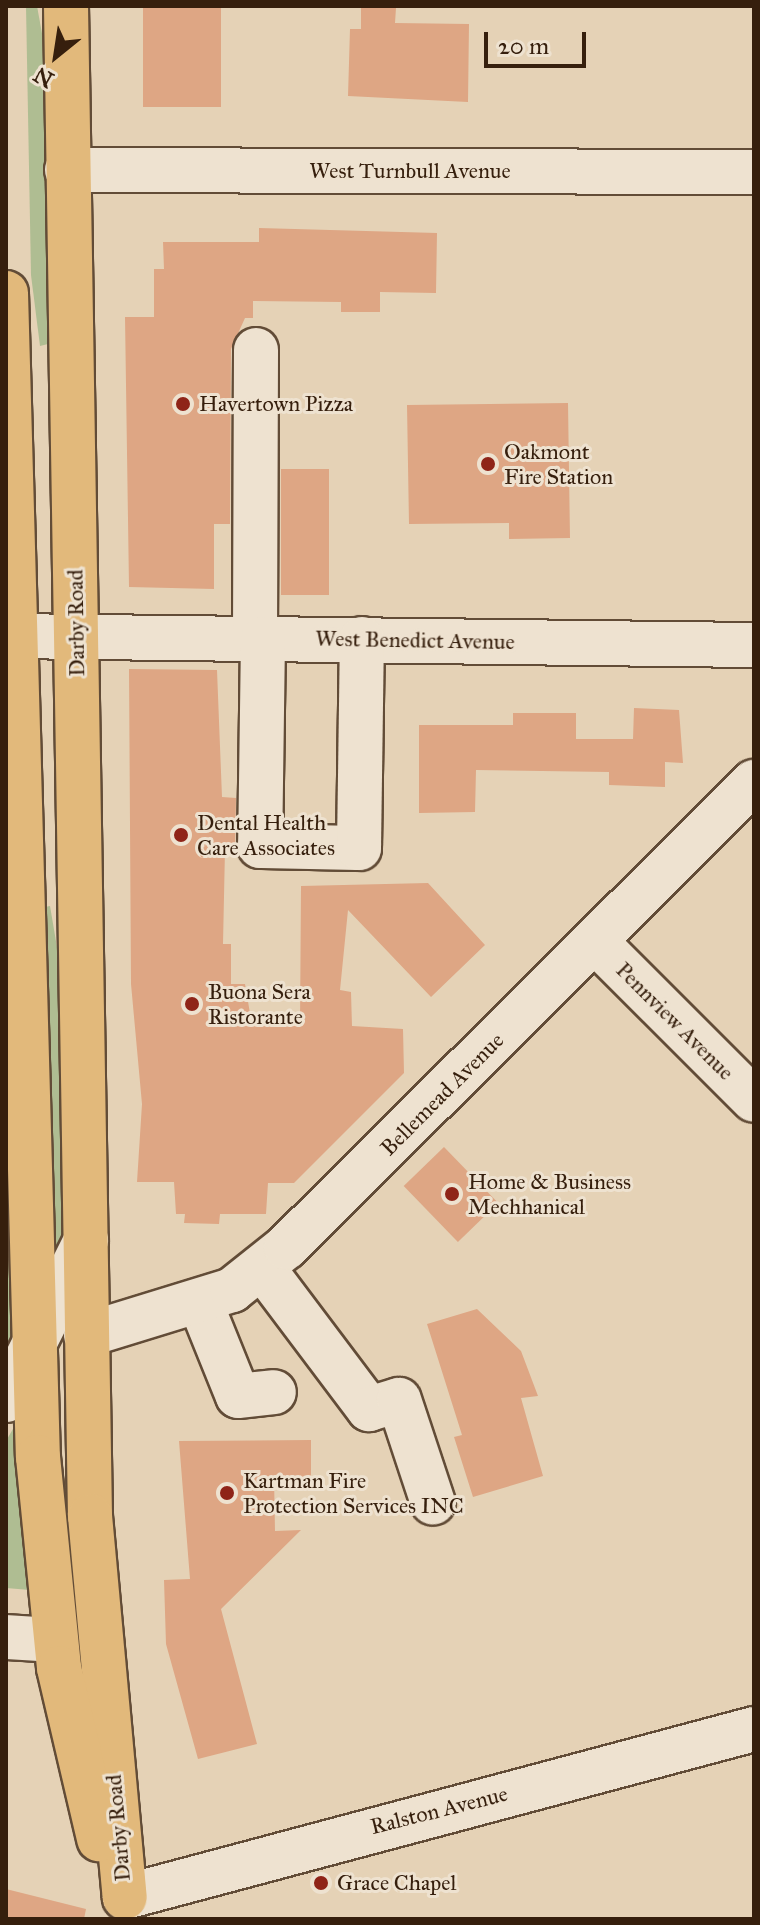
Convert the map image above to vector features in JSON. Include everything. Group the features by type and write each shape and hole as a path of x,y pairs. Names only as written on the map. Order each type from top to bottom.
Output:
{"main road":[{"name":"Darby Road","path":"66,6 90,1516 128,1908"},
{"name":"Darby Road","path":"6,293 9,636 40,1340 38,1457 54,1640 94,1822 128,1908"}],"street":[{"name":"West Turnbull Avenue","path":"67,170 754,172"},
{"path":"256,350 260,846 359,848 362,639"},
{"name":"West Benedict Avenue","path":"9,636 77,634 754,645"},
{"name":"Bellemead Avenue","path":"86,1335 232,1290 262,1267 596,942 754,782"},
{"name":"Darby Road","path":"6,851 17,785"},
{"name":"Pennview Avenue","path":"596,942 754,1100"},
{"name":"Darby Road","path":"6,1400 40,1340 86,1240"},
{"path":"262,1267 369,1409 399,1400 433,1503"},
{"path":"200,1302 238,1396 274,1392"},
{"path":"6,1637 54,1640"},
{"name":"Ralston Avenue","path":"128,1908 754,1729"}],"green space":[{"path":"26,6 37,6 49,72 48,344 40,346 31,275"},
{"path":"50,906 60,965 63,1244 54,1270 40,908"},
{"path":"6,1091 23,1338 6,1368"},
{"path":"17,1422 30,1590 6,1588 6,1441"}],"building":[{"path":"143,6 221,6 221,107 143,107"},
{"path":"361,7 396,8 395,23 469,24 468,102 348,96 350,29 361,29"},
{"path":"259,228 437,233 436,293 380,292 380,312 341,312 341,302 253,301 253,318 245,318 231,349 230,524 214,524 214,589 129,587 125,317 154,317 154,269 164,269 163,242 259,242"},
{"name":"Oakmont Fire Station","path":"568,403 570,538 509,539 509,523 409,524 407,405"},
{"path":"281,469 329,469 329,595 281,595"},
{"path":"129,669 217,670 222,797 236,798 235,849 225,849 223,944 231,944 231,984 245,984 252,1025 300,1026 301,886 428,883 485,945 431,997 348,910 340,990 351,992 352,1026 403,1029 404,1073 294,1183 268,1183 266,1214 220,1214 219,1224 184,1223 185,1214 176,1214 174,1182 137,1182 142,1104 131,984"},
{"path":"634,708 679,710 683,763 665,762 665,787 609,785 609,772 476,770 475,812 419,813 419,725 513,725 513,713 576,713 576,739 633,739"},
{"name":"Home & Business Mechhanical","path":"444,1147 498,1203 458,1242 404,1186"},
{"path":"477,1309 521,1351 538,1396 521,1398 543,1476 473,1497 454,1437 462,1435 427,1324"},
{"path":"311,1440 311,1477 274,1477 275,1531 301,1530 221,1609 257,1744 198,1759 166,1644 164,1580 190,1579 179,1441"},
{"path":"6,1889 86,1909 84,1919 6,1919"}],"place":[{"name":"Havertown Pizza","path":"183,404"},
{"name":"Oakmont Fire Station","path":"488,464"},
{"name":"Dental Health Care Associates","path":"181,835"},
{"name":"Buona Sera Ristorante","path":"192,1004"},
{"name":"Home & Business Mechhanical","path":"452,1194"},
{"name":"Kartman Fire Protection Services INC","path":"227,1493"},
{"name":"Grace Chapel","path":"321,1883"}]}
